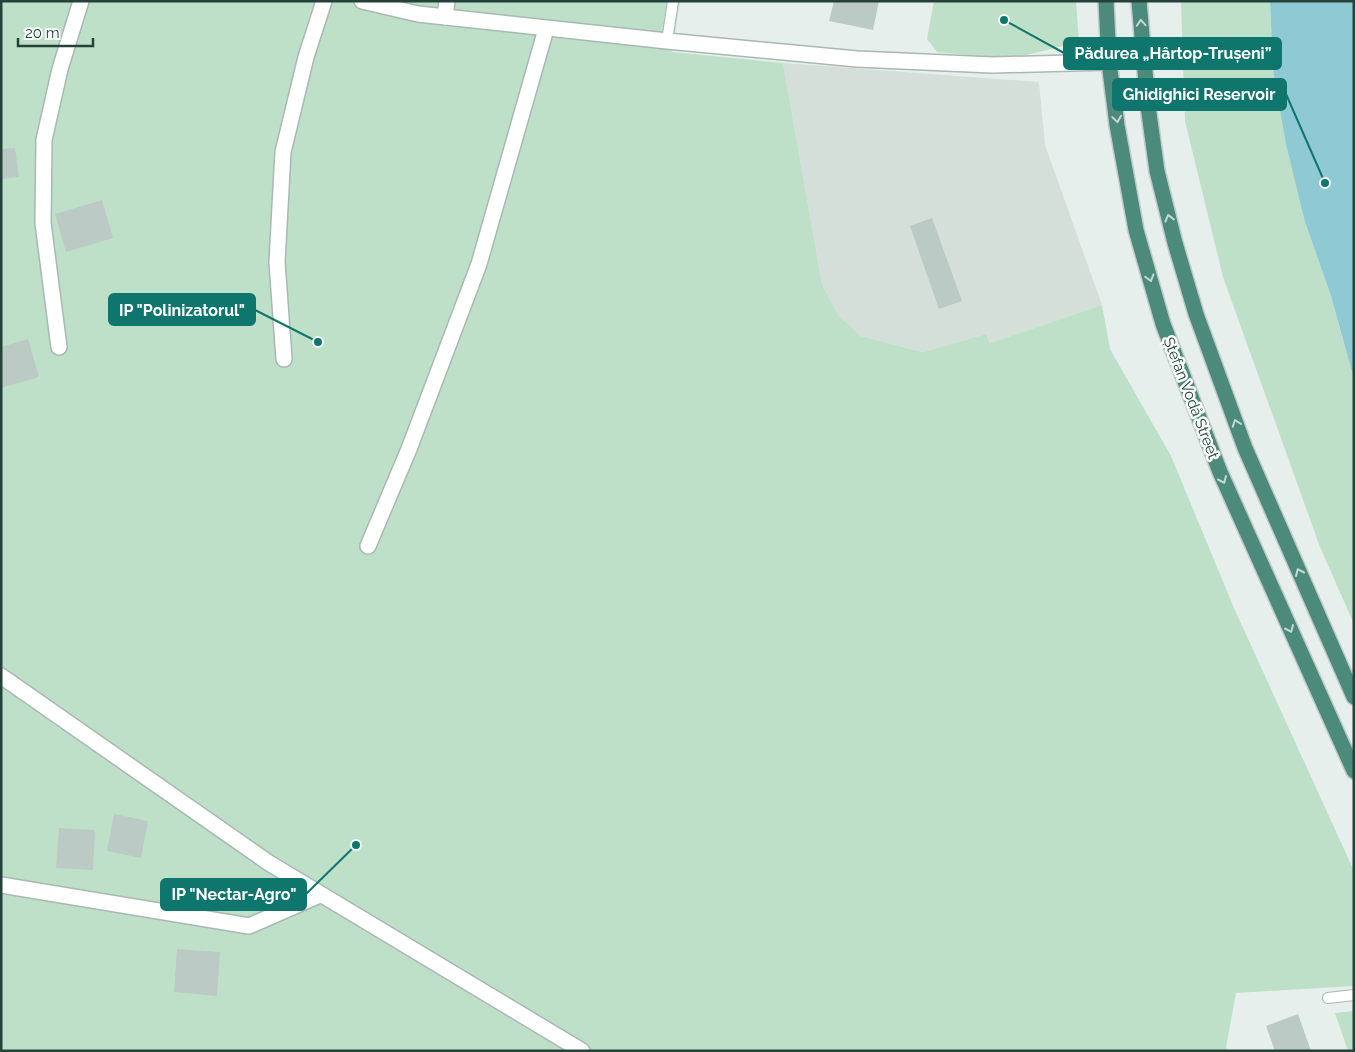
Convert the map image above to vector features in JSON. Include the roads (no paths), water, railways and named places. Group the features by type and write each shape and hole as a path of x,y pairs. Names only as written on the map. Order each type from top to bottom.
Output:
{"highway":[{"name":"Ștefan Vodă Street","path":"1106,1 1109,62 1117,125 1136,230 1163,324 1220,472 1354,771"},
{"path":"1139,1 1148,106 1157,171 1175,243 1196,314 1245,448 1354,697"}],"street":[{"path":"59,347 43,223 44,140 60,69 81,1"},
{"path":"284,358 277,262 283,152 306,57 324,1"},
{"path":"362,1 418,14 667,42 857,59 992,65 1109,62"},
{"path":"445,17 447,1"},
{"path":"368,546 409,449 479,264 546,28"},
{"path":"1,676 269,863 582,1051"},
{"path":"1,885 249,926 320,895"}],"lane":[{"path":"667,42 673,1"},
{"path":"1328,998 1354,995"}],"water":[{"path":"1270,1 1354,1 1354,379 1331,296 1305,222 1286,144 1273,69"}],"place":[{"name":"Pădurea „Hârtop-Trușeni”","path":"1004,20"},
{"name":"Ghidighici Reservoir","path":"1325,183"},
{"name":"IP \"Polinizatorul\"","path":"318,342"},
{"name":"IP \"Nectar-Agro\"","path":"356,845"}]}
